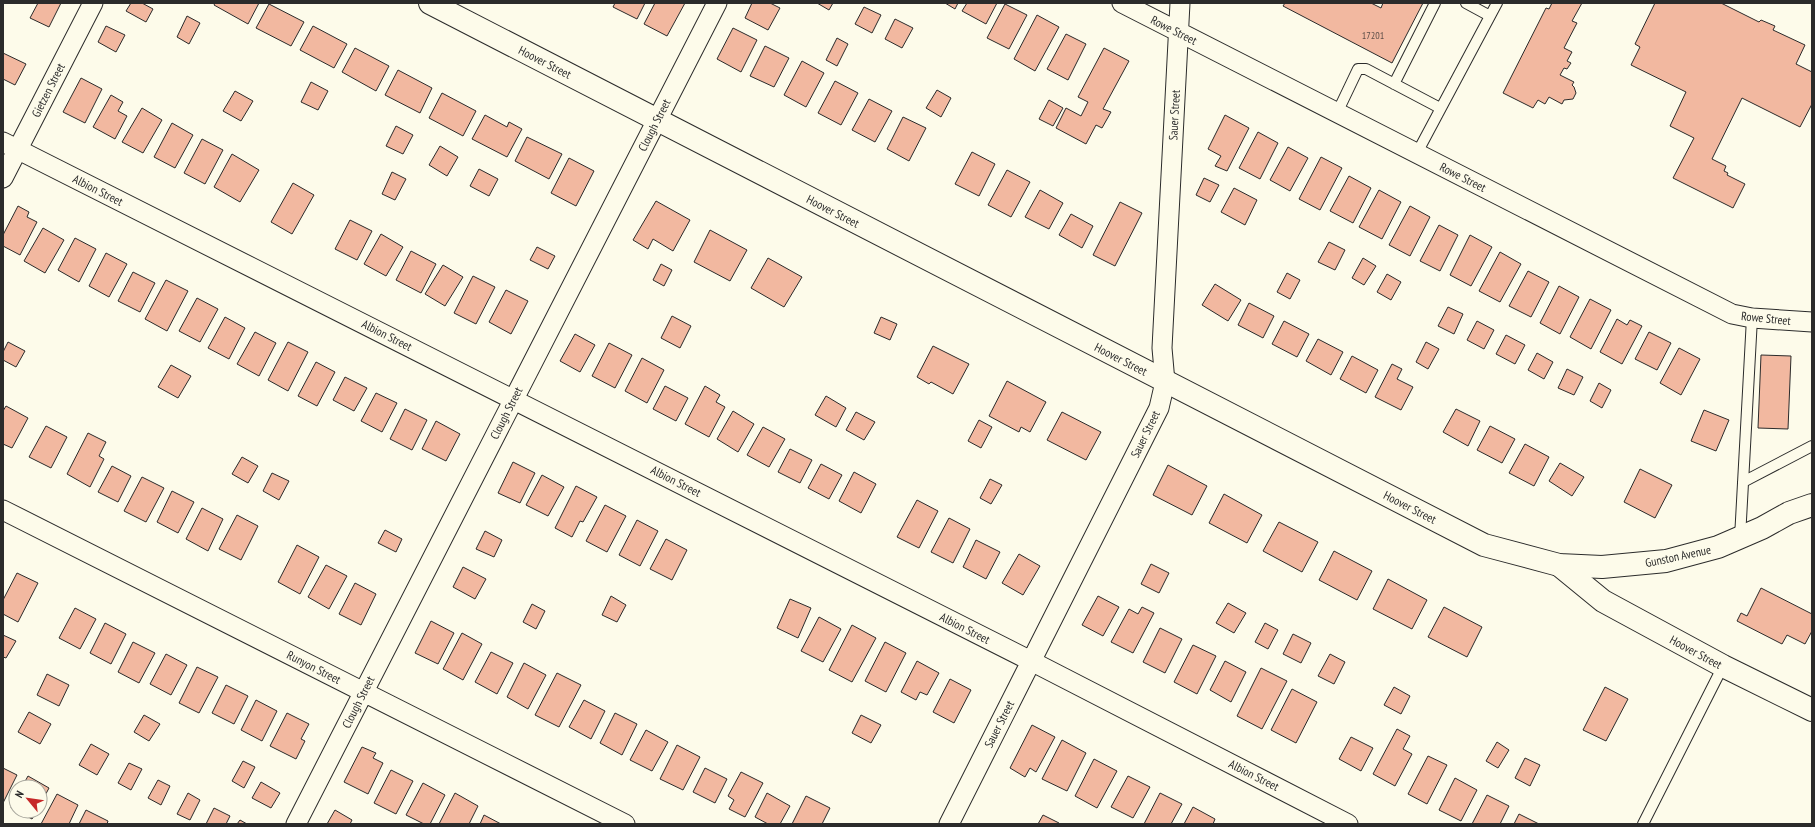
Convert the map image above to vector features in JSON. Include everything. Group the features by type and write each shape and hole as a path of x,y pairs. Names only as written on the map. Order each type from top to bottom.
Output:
{"main road":[{"name":"Hoover Street","path":"430,3 1484,545 1559,565 1603,601 1723,666 1812,710"},
{"name":"Gunston Avenue","path":"1559,565 1602,567 1666,561 1718,548 1789,513 1812,505"}],"street":[{"name":"Gietzen Street","path":"3,178 10,145 93,3"},
{"name":"Clough Street","path":"296,824 717,3"},
{"name":"Rowe Street","path":"1122,3 1732,314 1752,318 1812,322"},
{"name":"Sauer Street","path":"949,824 1159,408 1165,382 1162,348 1180,3"},
{"name":"Albion Street","path":"10,145 1031,661 1348,824"},
{"name":"Runyon Street","path":"3,510 625,824"}],"lane":[{"path":"1394,84 1435,3"},
{"path":"1466,3 1490,16"},
{"path":"1417,153 1497,3"},
{"path":"1338,113 1358,69 1366,69 1440,108"},
{"path":"1740,538 1752,318"},
{"path":"1743,482 1812,446"},
{"path":"1643,824 1723,666"}],"building":[{"path":"38,3 61,3 49,27 30,18"},
{"path":"131,3 142,3 153,9 146,22 126,11"},
{"path":"215,3 259,3 248,24 214,5"},
{"path":"615,3 645,3 637,19 613,7"},
{"path":"655,3 685,3 667,36 644,24"},
{"path":"752,3 770,3 780,8 768,30 745,18"},
{"path":"817,3 833,3 829,10"},
{"path":"945,3 958,3 955,9"},
{"path":"967,3 997,3 986,24 962,11"},
{"path":"1285,3 1371,3 1381,8 1383,3 1423,3 1392,63 1283,6"},
{"path":"1552,3 1582,3 1572,21 1577,23 1564,48 1572,52 1567,61 1571,63 1567,69 1564,68 1560,75 1574,82 1572,85 1576,93 1573,99 1564,100 1562,104 1549,97 1545,104 1538,100 1533,108 1503,93 1546,8 1549,9"},
{"path":"1655,3 1721,3 1759,22 1761,20 1775,26 1773,30 1805,45 1796,64 1812,72 1812,104 1800,127 1742,98 1712,159 1726,166 1724,171 1728,173 1727,175 1745,184 1733,208 1673,178 1694,138 1670,126 1686,92 1631,65 1640,47 1635,44"},
{"path":"269,4 304,22 291,46 256,28"},
{"path":"1005,4 1027,15 1009,49 987,38"},
{"path":"864,7 881,15 872,33 855,24"},
{"path":"1037,15 1059,27 1035,71 1014,59"},
{"path":"187,16 200,23 189,44 177,37"},
{"path":"895,19 913,28 902,48 885,39"},
{"path":"106,26 125,35 116,52 98,42"},
{"path":"313,26 347,44 334,68 300,50"},
{"path":"733,28 757,40 741,72 717,59"},
{"path":"1066,34 1086,44 1068,80 1047,69"},
{"path":"837,38 848,44 837,66 826,60"},
{"path":"765,46 789,58 774,87 750,76"},
{"path":"355,48 389,66 376,91 342,72"},
{"path":"1104,48 1129,61 1103,109 1111,112 1102,128 1096,125 1086,144 1056,128 1066,108 1081,116 1088,102 1078,97"},
{"path":"3,53 26,64 15,85 3,79"},
{"path":"802,61 824,73 806,107 784,95"},
{"path":"398,70 432,88 420,113 385,95"},
{"path":"81,78 102,89 85,123 63,112"},
{"path":"835,81 858,93 841,125 818,113"},
{"path":"311,82 328,91 318,110 301,102"},
{"path":"937,90 951,98 941,117 926,108"},
{"path":"235,91 253,101 241,121 223,111"},
{"path":"442,93 476,111 463,136 429,118"},
{"path":"111,95 123,102 118,111 127,116 115,139 93,127"},
{"path":"869,99 892,111 875,142 852,130"},
{"path":"1049,100 1063,108 1053,126 1039,119"},
{"path":"142,108 162,120 143,153 122,142"},
{"path":"485,115 507,127 509,122 522,129 507,157 472,139"},
{"path":"1225,115 1249,128 1227,171 1215,166 1221,156 1208,149"},
{"path":"903,117 926,128 909,161 887,149"},
{"path":"172,123 193,135 175,168 154,157"},
{"path":"396,126 413,135 403,154 386,146"},
{"path":"1258,132 1278,143 1260,179 1239,168"},
{"path":"527,137 562,154 549,179 515,161"},
{"path":"202,139 223,150 205,184 184,173"},
{"path":"440,146 458,157 447,176 429,165"},
{"path":"1288,147 1308,158 1290,191 1270,180"},
{"path":"972,152 995,164 979,196 955,184"},
{"path":"232,154 259,170 240,202 214,187"},
{"path":"1321,157 1342,168 1320,210 1299,199"},
{"path":"569,158 594,171 576,206 551,193"},
{"path":"479,169 498,179 489,196 470,186"},
{"path":"1007,170 1030,182 1011,217 988,205"},
{"path":"392,172 406,179 395,200 382,194"},
{"path":"1349,176 1371,188 1353,223 1330,211"},
{"path":"1204,178 1219,185 1210,202 1196,195"},
{"path":"293,183 314,195 292,234 271,222"},
{"path":"1234,188 1257,200 1245,225 1221,212"},
{"path":"1040,190 1063,203 1049,229 1025,217"},
{"path":"1379,190 1401,202 1382,239 1359,227"},
{"path":"656,201 690,220 673,251 653,239 648,249 633,240"},
{"path":"1120,202 1142,213 1115,266 1093,255"},
{"path":"18,206 29,212 27,217 37,222 20,255 3,246 3,235"},
{"path":"1410,206 1430,217 1410,256 1389,245"},
{"path":"1071,214 1093,226 1082,248 1059,235"},
{"path":"350,220 372,231 357,260 335,249"},
{"path":"1439,225 1458,235 1440,271 1420,261"},
{"path":"43,228 64,240 45,273 24,261"},
{"path":"710,230 747,250 730,281 694,262"},
{"path":"381,234 403,247 386,276 364,264"},
{"path":"1470,235 1492,247 1471,286 1450,275"},
{"path":"75,238 96,249 79,282 58,270"},
{"path":"1329,242 1345,250 1335,270 1318,262"},
{"path":"537,247 555,256 548,269 530,260"},
{"path":"411,251 436,264 421,293 396,280"},
{"path":"1500,252 1521,264 1500,302 1479,291"},
{"path":"106,253 127,264 109,297 89,286"},
{"path":"768,258 802,277 784,307 751,288"},
{"path":"1363,258 1376,266 1364,285 1352,278"},
{"path":"661,264 672,270 664,286 653,280"},
{"path":"443,265 463,277 445,306 425,294"},
{"path":"1528,271 1549,282 1531,317 1509,306"},
{"path":"133,272 155,283 140,312 118,301"},
{"path":"1287,273 1300,280 1290,299 1277,292"},
{"path":"1387,274 1401,282 1391,300 1377,292"},
{"path":"473,276 495,287 476,324 454,313"},
{"path":"166,280 188,291 167,331 145,319"},
{"path":"1215,284 1241,300 1228,321 1202,305"},
{"path":"1559,286 1579,297 1560,334 1540,323"},
{"path":"506,290 528,301 511,334 489,322"},
{"path":"197,298 218,309 200,342 179,331"},
{"path":"1590,299 1611,310 1591,349 1570,337"},
{"path":"1249,303 1274,316 1263,338 1238,325"},
{"path":"1448,307 1463,314 1454,334 1438,326"},
{"path":"672,316 691,326 680,348 661,338"},
{"path":"225,317 245,328 229,359 208,348"},
{"path":"881,317 897,324 890,340 874,333"},
{"path":"1617,319 1627,325 1630,320 1642,326 1622,364 1600,352"},
{"path":"1284,321 1309,334 1297,357 1272,344"},
{"path":"1477,321 1494,330 1484,349 1467,340"},
{"path":"255,332 276,343 259,376 237,364"},
{"path":"1649,332 1671,343 1657,370 1635,359"},
{"path":"575,334 595,345 580,372 560,361"},
{"path":"1506,335 1525,345 1515,364 1496,354"},
{"path":"1318,339 1343,352 1331,375 1306,361"},
{"path":"8,342 25,351 16,367 3,360 3,352"},
{"path":"288,342 308,352 288,391 268,380"},
{"path":"1426,342 1439,349 1428,369 1416,362"},
{"path":"609,343 632,355 615,388 592,376"},
{"path":"933,346 969,364 953,394 931,382 929,384 917,377"},
{"path":"1679,348 1700,359 1681,395 1660,383"},
{"path":"1537,353 1553,362 1544,379 1528,370"},
{"path":"1761,355 1791,356 1788,429 1758,428"},
{"path":"1352,356 1378,370 1366,393 1340,379"},
{"path":"642,358 664,370 647,403 625,391"},
{"path":"316,362 335,372 317,406 298,396"},
{"path":"1392,364 1402,369 1397,379 1413,387 1401,410 1375,397"},
{"path":"171,365 191,376 178,398 158,387"},
{"path":"1567,369 1583,377 1574,395 1558,388"},
{"path":"345,377 367,388 354,411 333,400"},
{"path":"1007,381 1046,402 1030,432 1021,427 1019,432 989,416"},
{"path":"1599,383 1611,390 1602,408 1590,401"},
{"path":"665,386 688,398 676,421 653,409"},
{"path":"705,386 720,395 716,402 725,407 709,437 685,424"},
{"path":"376,393 397,403 382,432 361,421"},
{"path":"826,396 846,408 836,427 815,415"},
{"path":"6,406 28,418 12,448 3,444 3,411"},
{"path":"405,409 427,420 412,450 390,439"},
{"path":"1456,409 1480,421 1468,446 1443,432"},
{"path":"1704,410 1729,420 1716,451 1691,441"},
{"path":"733,411 754,424 738,452 717,439"},
{"path":"856,412 875,422 864,440 846,430"},
{"path":"1062,412 1101,432 1086,460 1047,440"},
{"path":"979,420 992,427 981,448 968,441"},
{"path":"436,421 460,434 446,461 422,449"},
{"path":"46,426 67,437 51,468 29,457"},
{"path":"1490,426 1515,439 1502,463 1477,450"},
{"path":"763,427 785,439 769,467 747,455"},
{"path":"88,433 106,442 99,456 104,459 90,487 67,474"},
{"path":"1525,444 1549,457 1534,486 1509,473"},
{"path":"790,449 812,460 800,483 778,472"},
{"path":"242,457 258,466 248,483 232,474"},
{"path":"513,462 535,473 520,503 498,493"},
{"path":"1560,463 1584,477 1572,496 1549,481"},
{"path":"821,464 842,475 829,499 808,488"},
{"path":"1168,465 1207,486 1192,515 1153,495"},
{"path":"112,466 131,476 118,502 98,492"},
{"path":"1640,469 1672,485 1655,518 1624,502"},
{"path":"854,472 876,484 861,513 839,501"},
{"path":"272,473 289,481 279,500 263,491"},
{"path":"542,475 564,487 548,516 526,505"},
{"path":"142,477 164,488 146,522 124,511"},
{"path":"990,479 1002,485 991,504 980,498"},
{"path":"576,486 597,497 583,522 580,521 572,537 555,528"},
{"path":"172,491 194,502 178,533 157,522"},
{"path":"1224,494 1262,515 1247,543 1209,523"},
{"path":"917,500 938,511 919,548 897,537"},
{"path":"605,505 626,516 607,552 586,541"},
{"path":"202,508 223,519 208,551 186,539"},
{"path":"237,515 258,526 241,560 219,549"},
{"path":"949,518 970,529 953,563 931,552"},
{"path":"637,520 658,531 640,566 619,555"},
{"path":"1279,522 1318,542 1302,572 1263,551"},
{"path":"385,530 402,539 396,552 378,543"},
{"path":"485,531 502,540 494,557 476,549"},
{"path":"666,539 687,550 672,580 650,569"},
{"path":"976,540 1000,552 986,579 963,567"},
{"path":"297,545 319,557 300,594 278,582"},
{"path":"1334,551 1372,571 1357,600 1319,580"},
{"path":"1019,554 1040,566 1023,595 1002,583"},
{"path":"1151,564 1169,573 1159,593 1141,584"},
{"path":"326,565 347,576 329,609 308,597"},
{"path":"463,567 486,579 475,599 453,587"},
{"path":"17,573 38,583 18,622 3,614 3,600"},
{"path":"1388,579 1427,600 1412,629 1373,609"},
{"path":"355,583 376,594 361,625 339,614"},
{"path":"1761,588 1812,614 1812,631 1805,644 1787,635 1782,644 1737,621 1741,613 1747,616"},
{"path":"611,596 626,605 617,622 602,615"},
{"path":"1098,596 1119,607 1103,636 1082,625"},
{"path":"790,599 811,608 798,638 777,628"},
{"path":"1228,603 1246,613 1234,633 1216,623"},
{"path":"532,604 545,611 536,629 523,622"},
{"path":"1142,607 1154,613 1133,653 1111,642 1129,609 1138,614"},
{"path":"1444,607 1482,627 1467,657 1428,637"},
{"path":"75,608 96,619 80,649 59,638"},
{"path":"819,617 841,629 823,662 801,651"},
{"path":"431,621 454,633 438,664 415,653"},
{"path":"105,623 126,634 111,664 90,653"},
{"path":"1265,623 1278,630 1268,649 1255,642"},
{"path":"852,625 876,638 852,682 829,670"},
{"path":"1160,628 1182,639 1165,673 1143,662"},
{"path":"462,633 482,644 463,680 443,669"},
{"path":"1293,634 1311,643 1301,663 1283,654"},
{"path":"3,635 16,641 6,658 3,657"},
{"path":"133,642 155,653 139,683 118,672"},
{"path":"885,642 906,653 886,692 865,681"},
{"path":"1193,645 1216,656 1197,694 1174,682"},
{"path":"491,652 513,663 497,694 475,682"},
{"path":"166,654 187,665 171,695 150,684"},
{"path":"1330,654 1345,662 1334,684 1318,676"},
{"path":"917,661 939,673 927,695 920,692 916,700 901,692"},
{"path":"1225,661 1246,672 1231,702 1210,690"},
{"path":"524,663 546,675 528,709 507,697"},
{"path":"197,667 218,677 199,713 179,703"},
{"path":"1261,668 1287,681 1262,729 1237,716"},
{"path":"557,673 581,685 559,727 535,715"},
{"path":"47,674 69,685 59,706 37,695"},
{"path":"950,679 971,690 954,723 933,712"},
{"path":"226,685 248,696 234,724 212,713"},
{"path":"1394,687 1410,696 1401,714 1384,705"},
{"path":"1605,687 1628,699 1606,741 1583,730"},
{"path":"1292,689 1317,702 1296,743 1271,730"},
{"path":"256,700 277,711 262,741 241,730"},
{"path":"584,700 605,711 591,739 569,727"},
{"path":"29,712 51,724 40,744 18,732"},
{"path":"287,713 309,724 301,739 305,741 296,759 270,746"},
{"path":"615,713 637,724 622,755 600,743"},
{"path":"144,715 160,724 149,741 134,732"},
{"path":"861,715 881,725 871,743 852,733"},
{"path":"1032,725 1055,737 1036,772 1030,768 1025,777 1010,768"},
{"path":"1397,729 1410,736 1403,749 1412,754 1395,786 1373,774"},
{"path":"646,730 668,742 652,771 630,760"},
{"path":"1351,737 1373,748 1361,771 1339,759"},
{"path":"1062,740 1086,753 1067,791 1042,779"},
{"path":"1497,742 1509,750 1498,768 1486,761"},
{"path":"91,744 109,754 97,775 79,765"},
{"path":"677,745 700,757 683,790 660,779"},
{"path":"362,747 376,753 373,758 383,763 368,794 344,782"},
{"path":"1428,756 1447,765 1427,804 1408,794"},
{"path":"1525,758 1540,765 1530,786 1515,778"},
{"path":"1094,759 1117,771 1097,808 1075,796"},
{"path":"243,761 255,767 244,788 232,781"},
{"path":"129,763 142,769 131,790 118,783"},
{"path":"3,768 17,775 15,779 8,779 8,793 3,803"},
{"path":"705,768 727,779 715,803 693,792"},
{"path":"391,770 413,781 396,814 374,803"},
{"path":"741,772 763,783 745,817 729,809 734,800 728,796"},
{"path":"28,776 33,779 26,779"},
{"path":"1128,776 1150,787 1133,818 1111,807"},
{"path":"1455,778 1477,790 1461,821 1439,810"},
{"path":"158,780 170,786 161,805 148,798"},
{"path":"261,782 280,793 271,808 252,798"},
{"path":"423,783 445,795 430,824 424,824 406,815"},
{"path":"188,793 200,800 190,820 177,814"},
{"path":"455,793 478,806 469,824 439,824"},
{"path":"767,793 790,806 780,824 768,824 755,817"},
{"path":"1160,793 1182,804 1171,824 1144,824"},
{"path":"57,794 78,805 69,824 41,824 44,819 48,819 48,811"},
{"path":"1487,795 1509,806 1500,824 1472,824"},
{"path":"806,796 830,808 822,824 792,824"},
{"path":"1193,807 1215,819 1213,824 1184,824"},
{"path":"214,808 230,816 226,824 206,824"},
{"path":"86,810 108,821 107,824 79,824"},
{"path":"335,810 352,820 350,824 327,824"},
{"path":"1519,814 1539,824 1514,824"},
{"path":"484,815 501,824 480,824"},
{"path":"1043,815 1059,823 1038,824"},
{"path":"240,820 247,824 237,824"}]}
